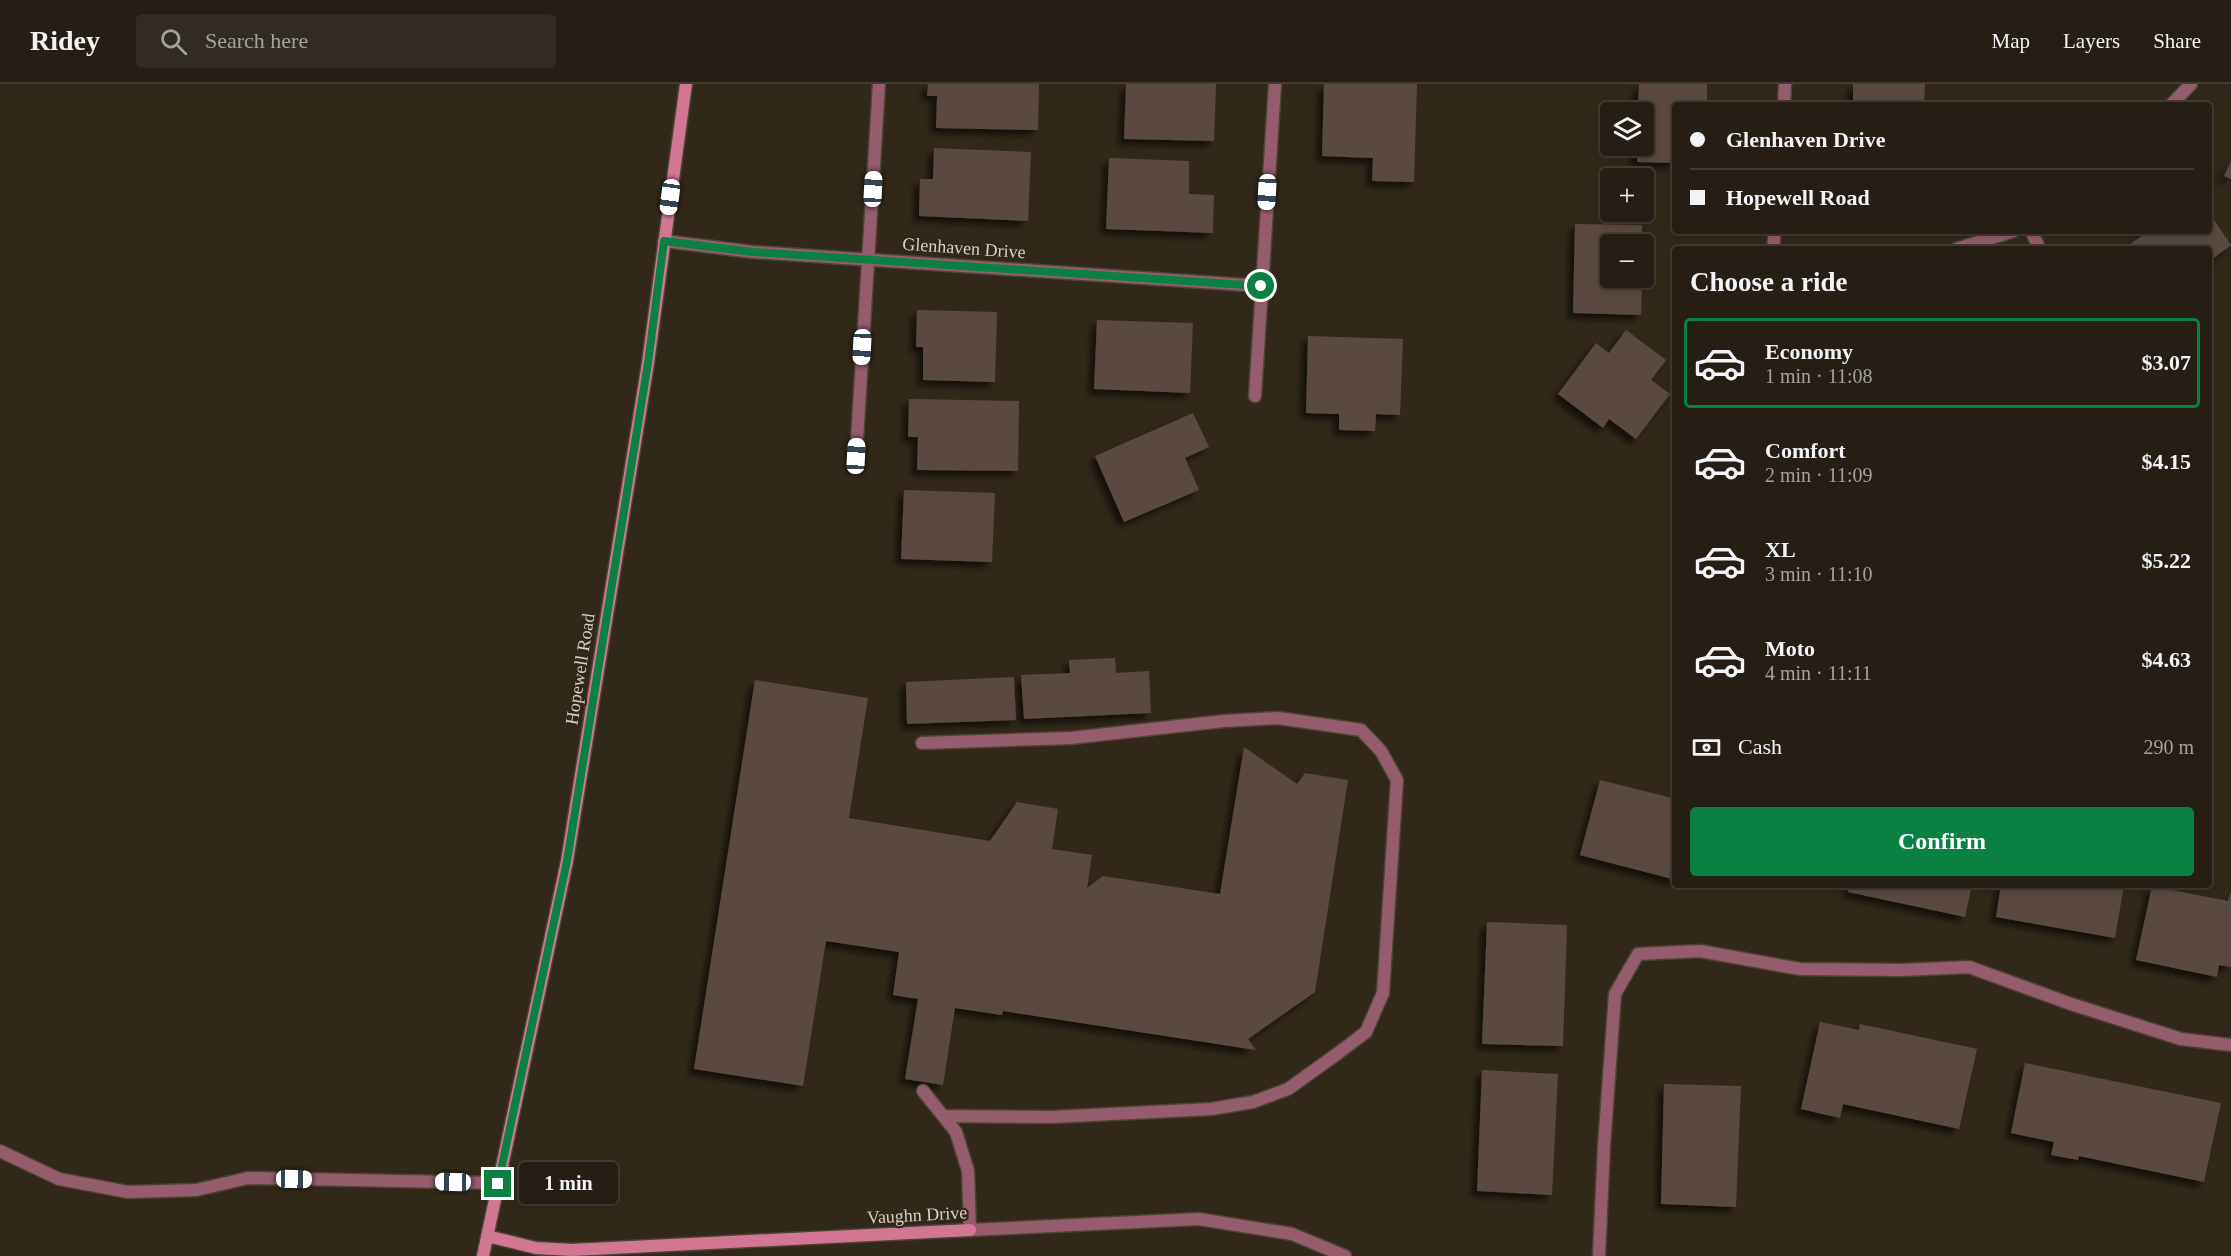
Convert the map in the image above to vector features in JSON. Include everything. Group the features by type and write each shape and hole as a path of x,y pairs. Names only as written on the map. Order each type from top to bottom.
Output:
{"street":[{"name":"Hopewell Road","path":"483,1256 567,861 648,363 686,84"},
{"path":"856,456 879,84"},
{"path":"1255,396 1275,84"},
{"path":"1784,102 1785,84"},
{"path":"2174,102 2191,84"},
{"path":"1966,246 2004,234"},
{"name":"Glenhaven Drive","path":"664,241 753,252 1261,286"},
{"path":"922,743 1071,738 1224,721 1278,718 1361,730 1381,751 1397,780 1383,993 1366,1032 1359,1038 1288,1089 1253,1102 1210,1109 1052,1117 944,1116"},
{"path":"1599,1256 1615,994 1638,954 1700,951 1800,969 1902,970 1969,967 2071,1004 2181,1039 2231,1045"},
{"path":"923,1091 956,1132 968,1170 970,1230"},
{"path":"0,1151 59,1179 128,1192 196,1190 248,1178 498,1184"},
{"name":"Vaughn Drive","path":"487,1236 536,1248 572,1251 1199,1219 1292,1234 1345,1256"}],"building":[{"path":"928,84 1039,84 1038,130 936,128 937,96 927,96"},
{"path":"1126,84 1216,84 1214,141 1124,139"},
{"path":"1324,84 1417,84 1414,182 1372,181 1373,158 1322,156"},
{"path":"1639,84 1707,84 1707,102 1672,102 1672,163 1637,162 1637,156 1654,156 1654,102 1638,102"},
{"path":"1853,84 1925,84 1924,102 1853,102"},
{"path":"934,148 1031,152 1028,221 919,216 920,179 933,179"},
{"path":"1109,158 1189,161 1189,194 1214,195 1213,233 1106,229"},
{"path":"2231,161 2231,179 2224,176"},
{"path":"2212,217 2231,245 2212,259 2212,246 2127,246 2145,234 2212,234"},
{"path":"1575,224 1642,225 1642,234 1600,234 1600,288 1642,288 1641,315 1573,313"},
{"path":"917,310 997,312 995,382 923,380 923,347 916,347"},
{"path":"1097,320 1193,323 1190,393 1094,389"},
{"path":"1626,330 1666,360 1651,380 1670,394 1636,439 1609,419 1603,428 1558,394 1596,343 1609,353"},
{"path":"1308,336 1403,339 1400,415 1376,414 1375,431 1339,430 1339,414 1306,413"},
{"path":"909,399 1019,401 1018,471 917,470 918,437 908,437"},
{"path":"1193,413 1209,447 1185,458 1199,490 1124,522 1095,456"},
{"path":"904,490 995,493 992,562 901,559"},
{"path":"1115,658 1116,673 1149,671 1151,713 1024,719 1021,675 1070,673 1069,660"},
{"path":"1014,677 1016,720 907,724 906,682"},
{"path":"755,680 868,698 849,818 990,841 1017,802 1058,809 1052,849 1092,855 1087,888 1103,876 1220,894 1244,747 1297,784 1305,773 1348,780 1315,992 1248,1039 1256,1050 1003,1011 1002,1015 955,1008 943,1085 905,1079 918,999 893,995 899,952 826,941 803,1086 694,1069"},
{"path":"1600,780 1672,798 1672,879 1580,855"},
{"path":"1849,888 1971,888 1965,917 1848,892"},
{"path":"2001,888 2123,888 2115,938 1996,917"},
{"path":"2152,888 2228,901 2231,891 2231,967 2219,965 2217,977 2136,960"},
{"path":"1487,922 1567,925 1563,1046 1482,1044"},
{"path":"1820,1022 1859,1030 1860,1024 1977,1049 1959,1129 1843,1104 1840,1118 1801,1109"},
{"path":"2025,1063 2221,1103 2204,1182 2079,1156 2078,1160 2051,1155 2054,1142 2011,1133"},
{"path":"1482,1070 1558,1074 1552,1195 1477,1191"},
{"path":"1664,1084 1741,1086 1736,1207 1661,1204"}],"route":[{"path":"498,1184 567,861 648,363 664,241 753,252 1261,286"}]}
